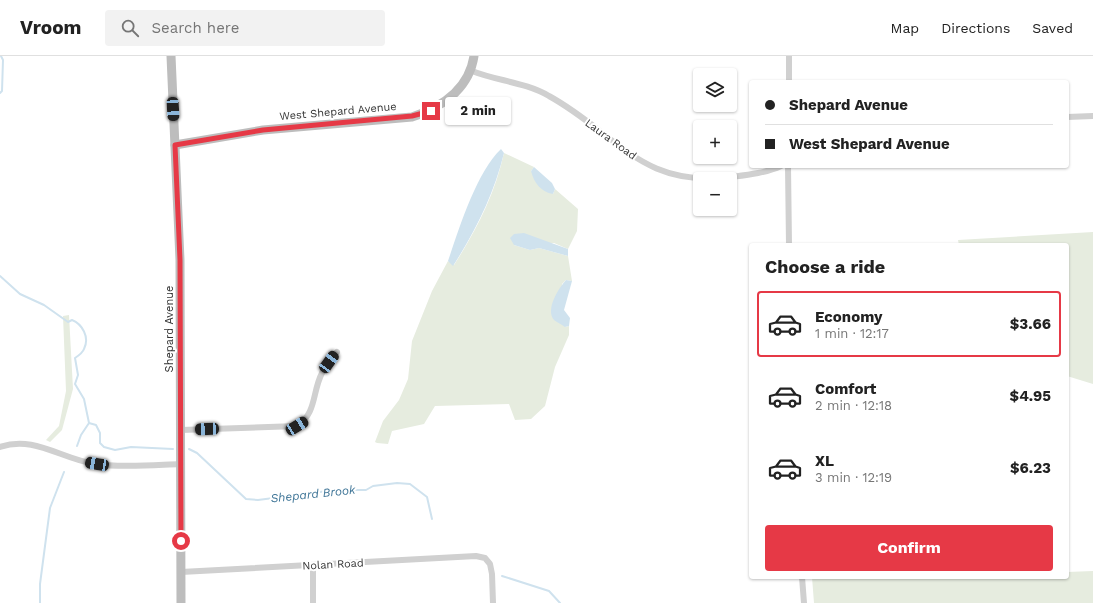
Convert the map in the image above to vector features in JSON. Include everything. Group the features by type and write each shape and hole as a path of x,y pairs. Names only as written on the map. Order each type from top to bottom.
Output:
{"main road":[{"name":"Shepard Avenue","path":"170,56 180,260 181,603"},
{"name":"West Shepard Avenue","path":"175,145 263,130 412,116 431,111 448,99 461,87 472,71 474,56"}],"street":[{"path":"789,56 789,80"},
{"name":"Laura Road","path":"472,71 541,91 588,122 625,152 642,162 674,175 691,178 713,179 760,172 774,168"},
{"path":"1069,117 1093,116"},
{"path":"788,168 789,243"},
{"path":"181,430 297,426 306,420 311,410 322,372 337,352"},
{"path":"0,448 15,444 35,444 73,459 97,464 181,464"},
{"name":"Nolan Road","path":"181,572 476,556 485,558 490,564 492,574 493,603"},
{"path":"313,566 313,603"},
{"path":"802,579 804,603"}],"shaded area":[{"path":"504,153 534,167 531,171 553,194 555,189 578,209 577,231 568,249 554,243 514,245 530,250 539,248 568,256 572,281 566,280 562,284 565,327 569,326 569,335 555,367 545,406 531,419 515,420 509,404 435,406 424,424 392,431 388,444 377,443 375,442 383,421 399,400 408,379 412,341 432,291 448,261 454,265 470,239 490,197"},
{"path":"1093,232 1093,384 1069,377 1069,243 959,243 958,240"},
{"path":"69,315 73,389 62,430 50,442 46,440 59,426 66,391 63,316"},
{"path":"1093,571 1093,603 814,603 812,579 1069,579 1069,572"}],"water":[{"path":"501,149 504,153 490,197 477,225 453,266 448,261 469,202 484,172 492,159"},
{"path":"534,167 552,183 555,189 553,194 545,191 536,183 531,171"},
{"path":"524,233 568,249 568,256 539,248 530,250 514,245 510,238 514,234"},
{"path":"566,280 572,281 564,310 570,318 569,326 565,327 554,320 551,310 557,293"}],"waterway":[{"name":"Shepard Brook","path":"0,93 2,91 3,60 1,56"},
{"name":"Shepard Brook","path":"0,276 20,294 44,305 68,322 72,320 76,322 82,328 86,344 83,351 75,358 78,375 75,384 84,399 89,423 96,425 100,433 100,443 104,447 115,450 131,447 173,449"},
{"path":"77,446 81,435 89,423"},
{"name":"Shepard Brook","path":"189,449 197,453 246,499 258,500 335,490 366,490 373,486 397,483 410,484 427,497 432,519"},
{"path":"40,603 40,584 50,508 64,472"},
{"name":"Shepard Brook","path":"502,576 549,591 560,603"}],"route":[{"path":"181,541 180,260 175,145 263,130 412,116 431,111"}]}
